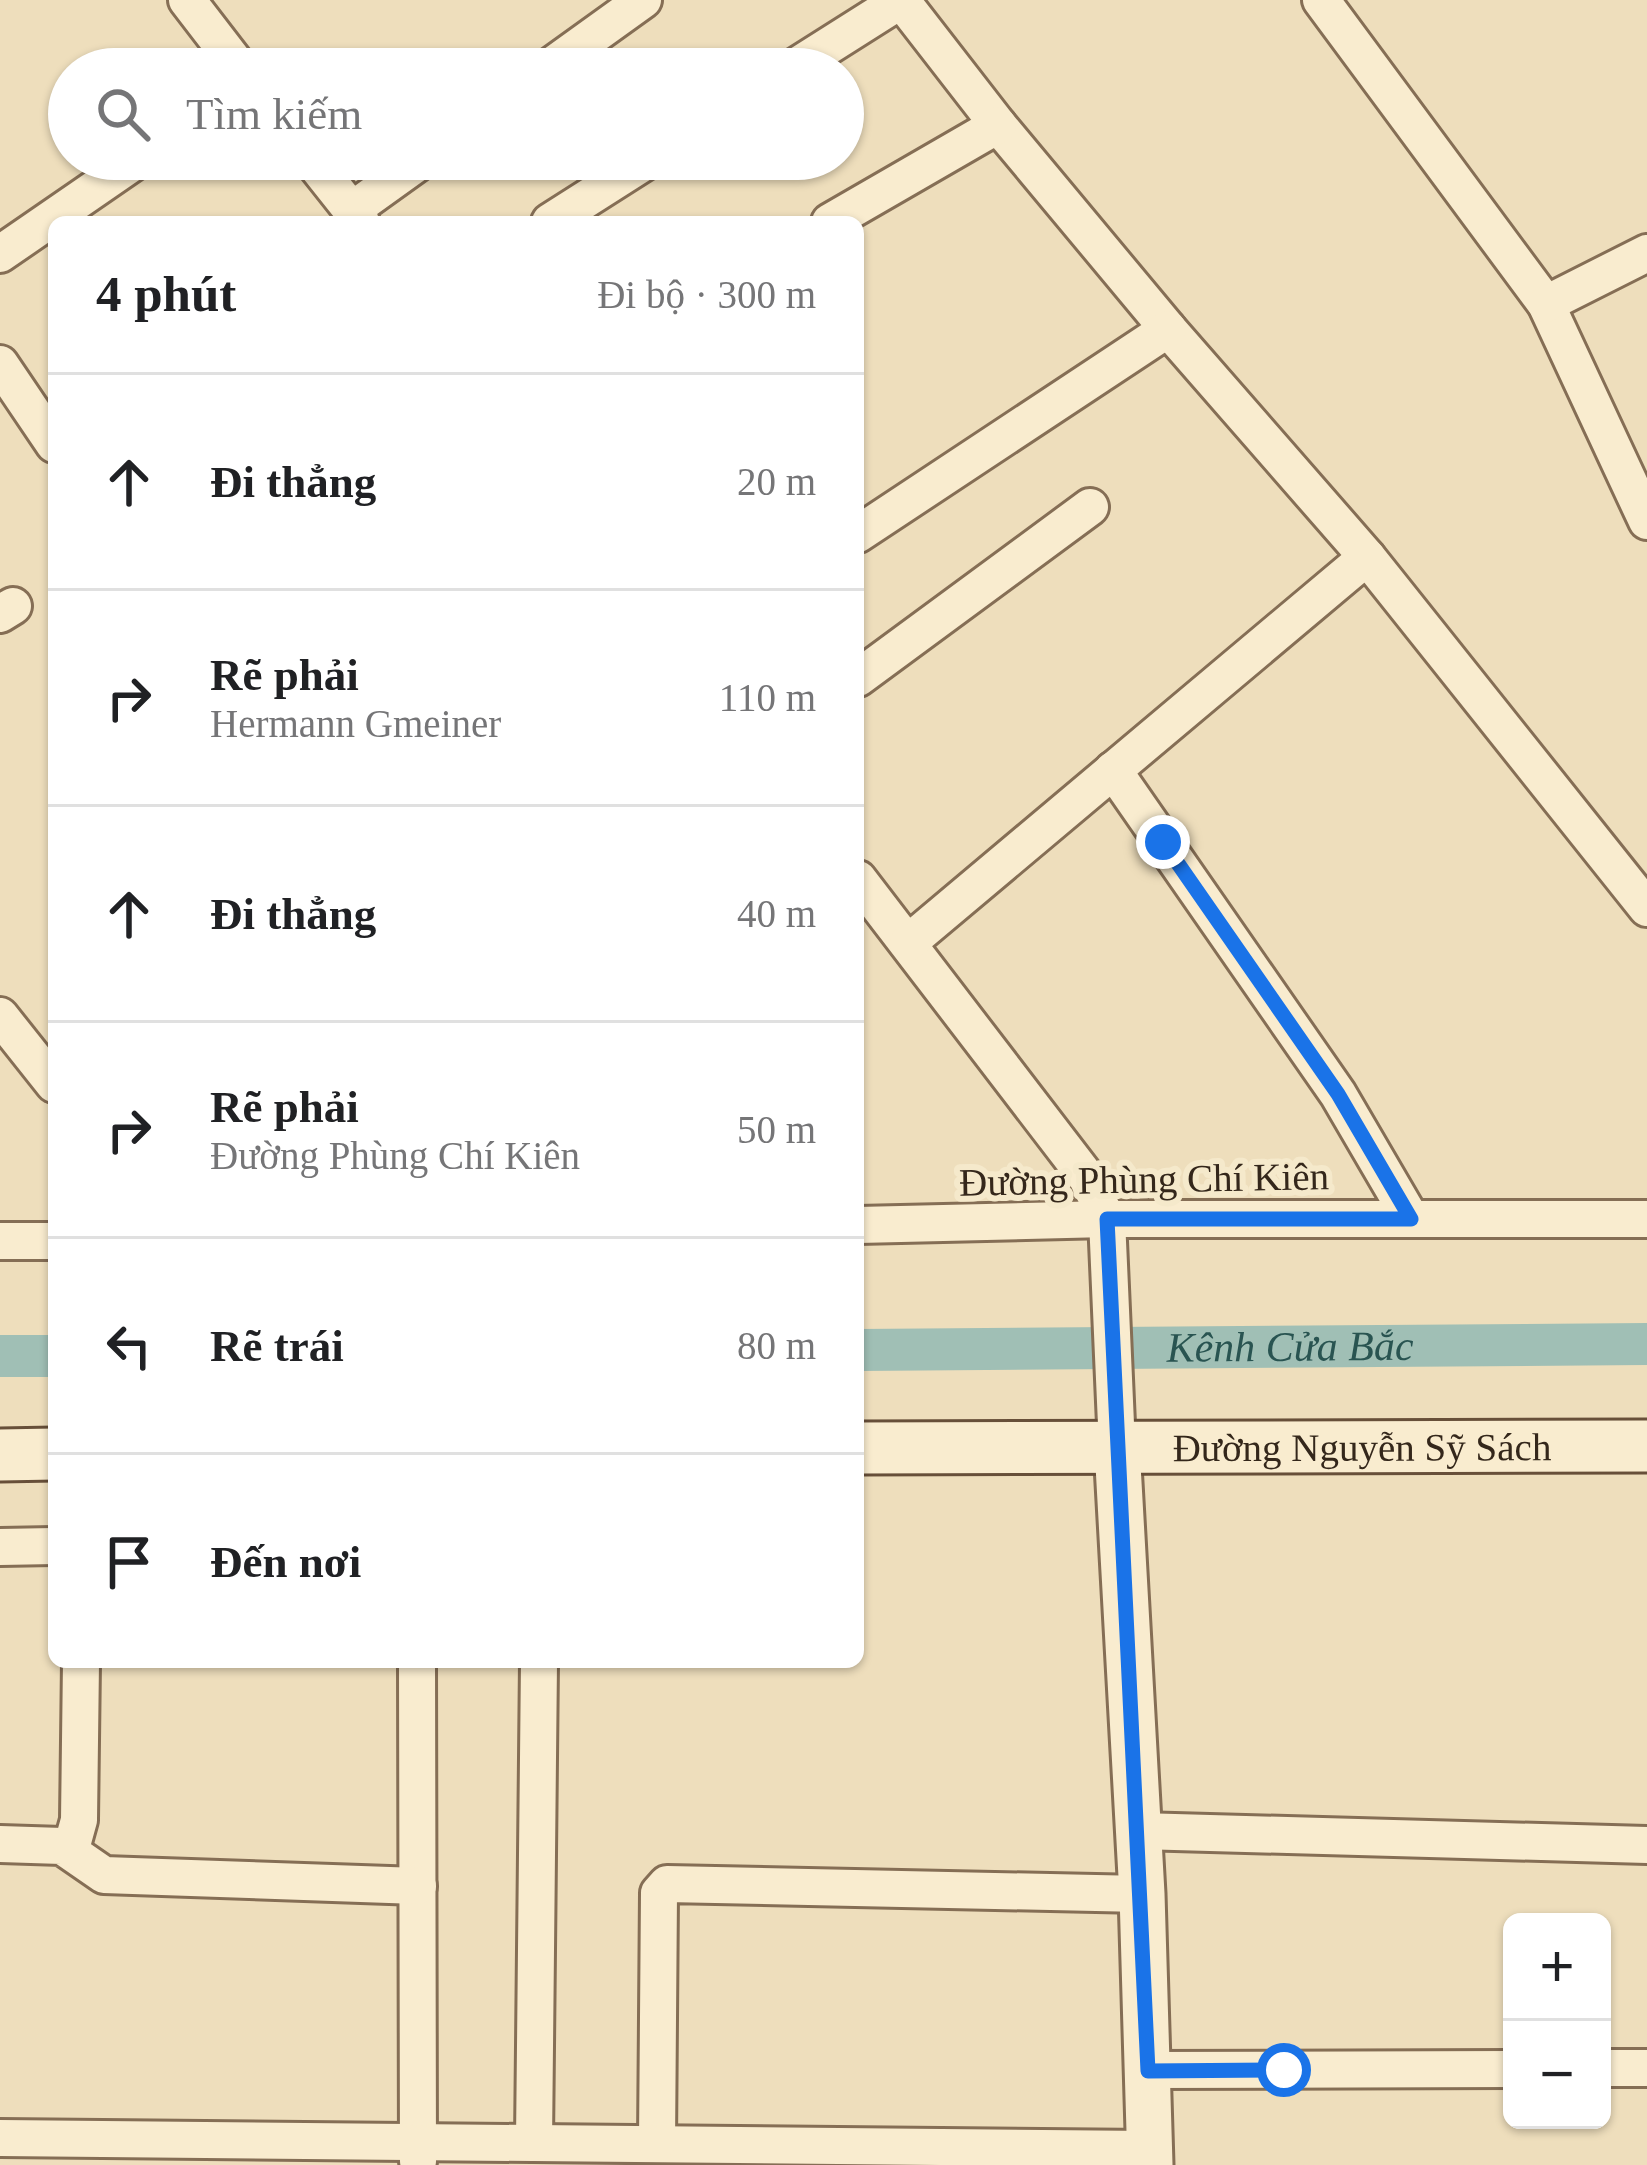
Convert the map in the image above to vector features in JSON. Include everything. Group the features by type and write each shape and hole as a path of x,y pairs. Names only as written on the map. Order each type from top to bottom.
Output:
{"main road":[{"name":"Đường Nguyễn Sỹ Sách","path":"864,1448 1647,1447"},
{"path":"0,1455 48,1454"}],"street":[{"path":"187,0 224,48"},
{"path":"576,48 643,0"},
{"path":"825,48 901,0 1168,329 1367,557 1647,908"},
{"path":"1321,0 1546,304 1647,521"},
{"path":"840,216 998,124"},
{"path":"55,216 107,180"},
{"path":"328,180 357,216 398,180"},
{"path":"560,216 617,180"},
{"path":"0,254 48,221"},
{"path":"1546,304 1647,253"},
{"path":"864,530 1168,329"},
{"path":"0,364 48,435"},
{"path":"864,674 1090,507"},
{"path":"908,943 1367,557"},
{"path":"1113,770 1338,1094 1411,1219"},
{"path":"0,2138 418,2153 534,2142 1150,2157 1142,1894 1107,1219 1087,1178 864,887"},
{"path":"0,1016 48,1076"},
{"name":"Đường Phùng Chí Kiên","path":"864,1225 1107,1219 1647,1219"},
{"path":"0,1241 48,1241"},
{"path":"0,1547 48,1546"},
{"path":"71,1849 79,1820 81,1668"},
{"path":"417,1668 418,2153"},
{"path":"534,2142 539,1668"},
{"path":"1139,1831 1647,1845"},
{"path":"0,1844 71,1849 104,1875 418,1886"},
{"path":"657,2144 659,1893 667,1884 1142,1894"},
{"path":"1611,2068 1647,2068"},
{"path":"1148,2071 1503,2069"}],"waterway":[{"name":"Kênh Cửa Bắc","path":"864,1350 1647,1344"},
{"name":"Kênh Cửa Bắc","path":"0,1356 48,1356"}],"route":[{"path":"1163,842 1338,1094 1411,1219 1107,1219 1148,2071 1284,2070"}]}
